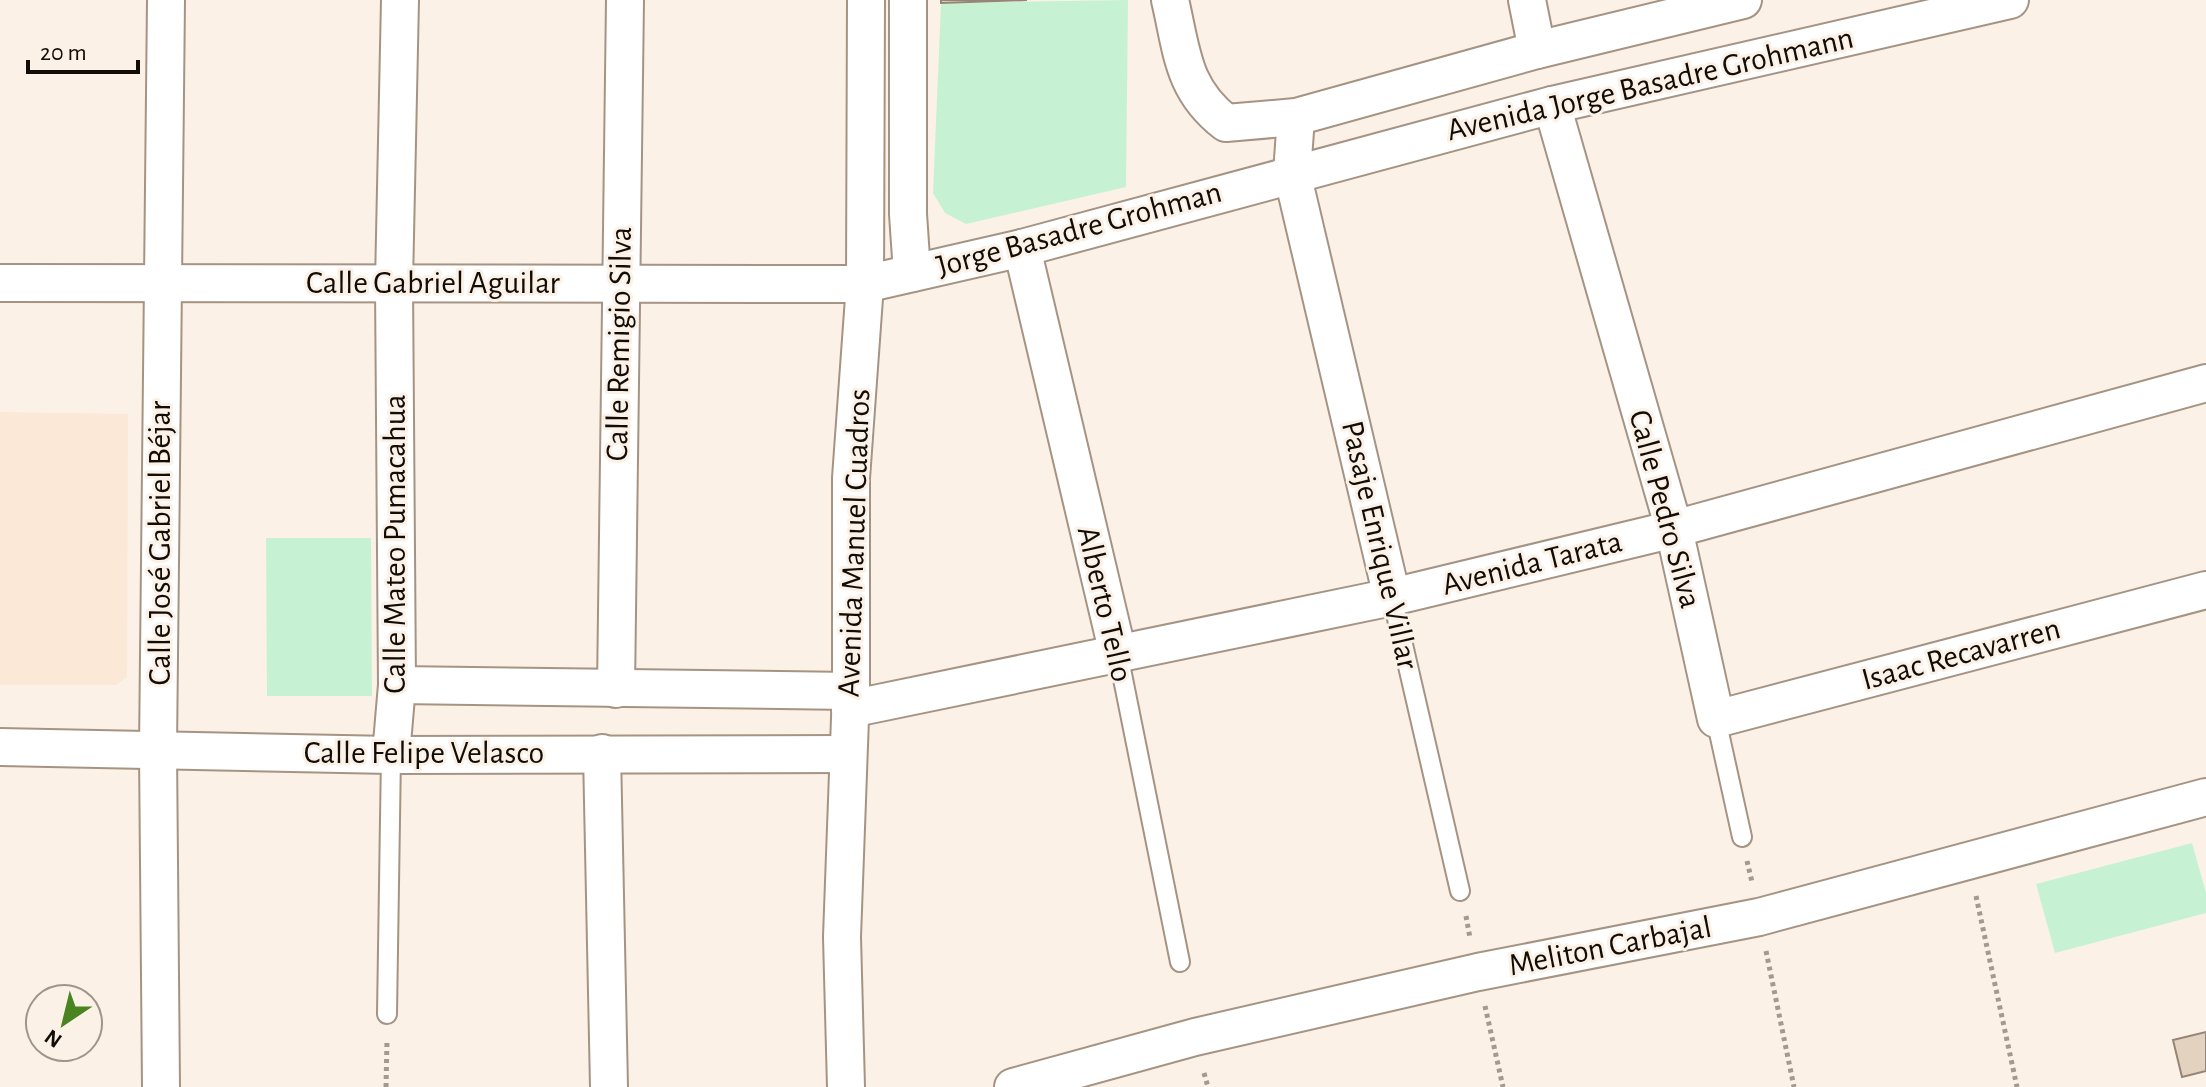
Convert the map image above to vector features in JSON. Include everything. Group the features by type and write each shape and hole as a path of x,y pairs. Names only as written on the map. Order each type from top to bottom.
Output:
{"street":[{"name":"Calle José Gabriel Béjar","path":"161,1087 158,750 166,0"},
{"name":"Calle Mateo Pumacahua","path":"391,755 397,685 394,283 400,0"},
{"name":"Calle Remigio Silva","path":"616,689 625,0"},
{"name":"Avenida Manuel Cuadros","path":"846,1087 842,937 850,700 851,478 865,284 866,0"},
{"path":"908,0 908,214 912,273"},
{"name":"Avenida Jorge Basadre Grohmann","path":"1170,0 1190,85 1209,110 1226,123 1296,117 1537,50 1743,0"},
{"path":"1527,0 1537,50"},
{"name":"Avenida Jorge Basadre Grohmann","path":"1292,173 1552,105 2010,0"},
{"name":"Calle Pedro Silva","path":"1552,105 1674,529 1716,719"},
{"name":"Pasaje Enrique Villar","path":"1296,117 1292,173 1392,597"},
{"name":"Jorge Basadre Grohman","path":"865,284 1022,248 1292,173"},
{"name":"Alberto Tello","path":"1022,248 1118,654"},
{"name":"Calle Gabriel Aguilar","path":"0,283 865,284"},
{"name":"Avenida Tarata","path":"850,700 1118,654 1392,597 1674,529 2206,383"},
{"name":"Isaac Recavarren","path":"1716,719 2206,590"},
{"name":"Calle Felipe Velasco","path":"397,685 616,689 850,700"},
{"name":"Calle Felipe Velasco","path":"0,747 391,755 848,754"},
{"path":"602,753 609,1087"},
{"name":"Meliton Carbajal","path":"1013,1087 1195,1037 1478,972 1759,917 2206,797"}],"lane":[{"name":"Pasaje Enrique Villar","path":"1392,597 1460,891"},
{"name":"Alberto Tello","path":"1118,654 1180,962"},
{"name":"Calle Pedro Silva","path":"1716,719 1742,837"},
{"name":"Calle Mateo Pumacahua","path":"387,1014 391,755"}],"path":[{"path":"1742,837 1794,1087"},
{"path":"1969,860 2017,1087"},
{"path":"1460,891 1503,1087"},
{"path":"386,1087 387,1014"}],"shaded area":[{"path":"0,412 128,414 127,677 116,685 0,685"}],"green space":[{"path":"1128,0 1126,187 966,224 945,213 933,193 941,3"},
{"path":"266,538 371,538 372,696 267,696"},
{"path":"2192,843 2206,893 2206,913 2055,953 2036,884"}],"building":[{"path":"941,0 1027,0 941,3"},
{"path":"2206,1032 2206,1071 2182,1077 2173,1040"}]}
